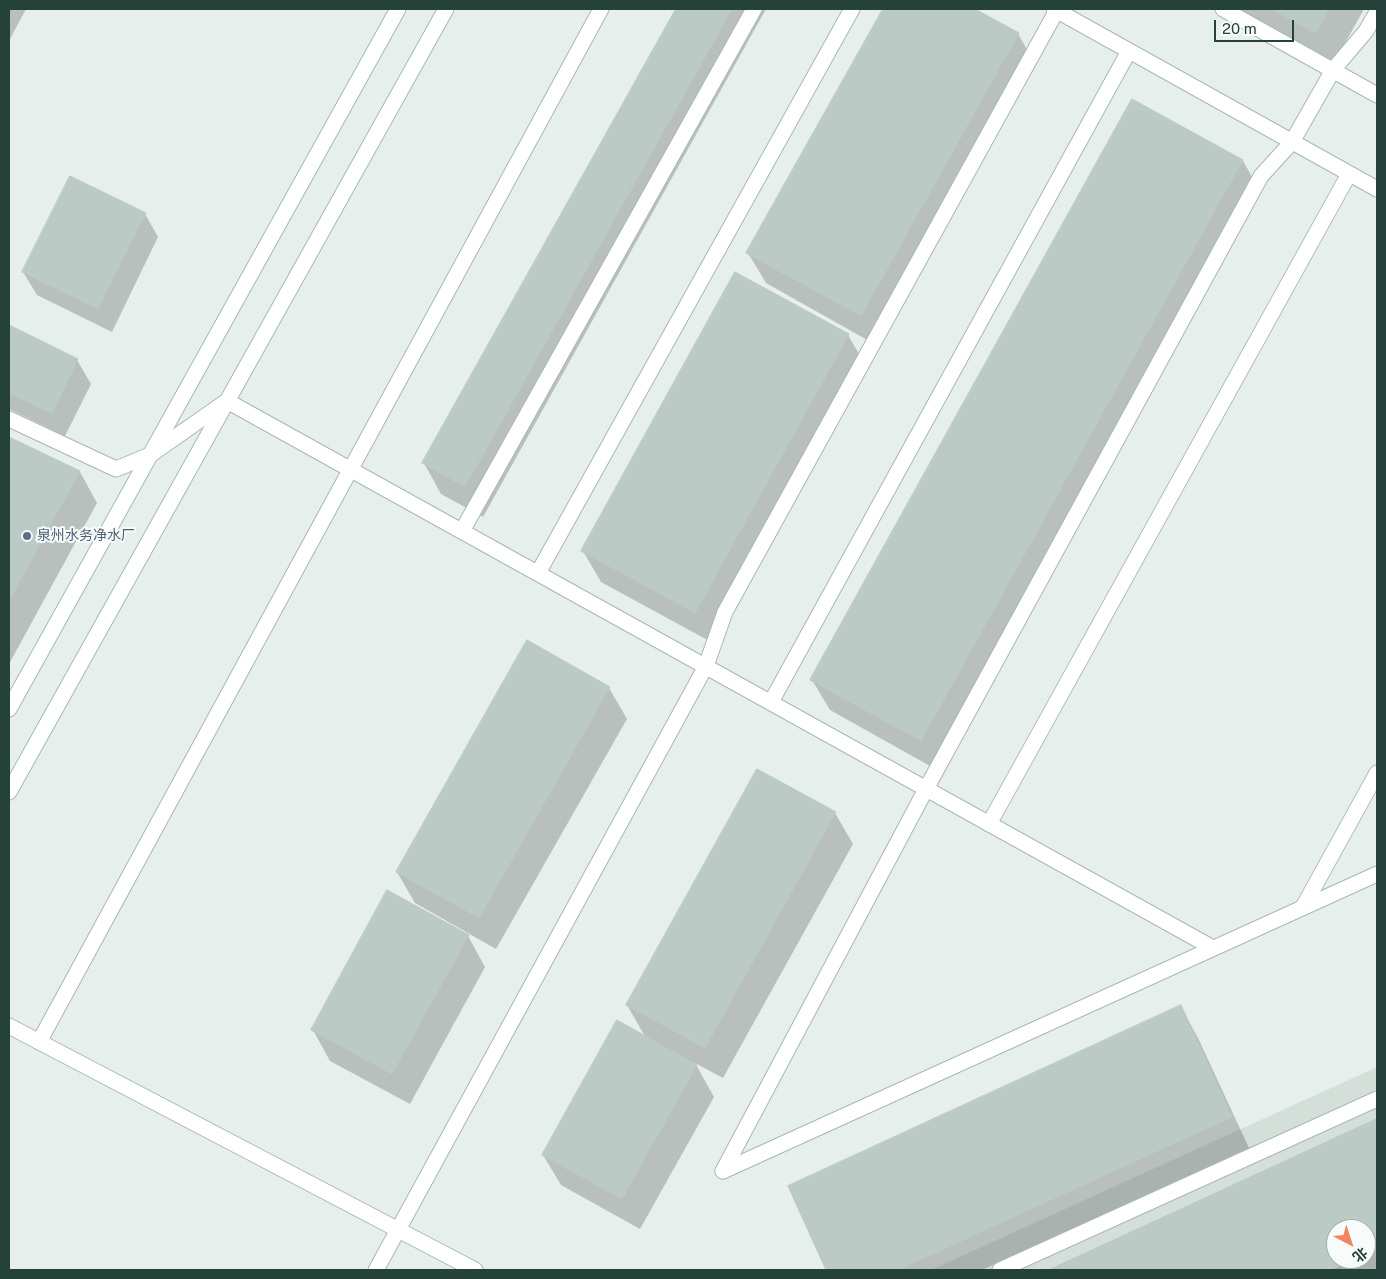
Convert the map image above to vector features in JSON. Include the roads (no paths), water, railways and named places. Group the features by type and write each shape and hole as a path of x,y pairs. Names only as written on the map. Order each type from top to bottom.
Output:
{"street":[{"path":"9,709 398,9"},
{"path":"9,792 446,9"},
{"path":"39,1042 602,9"},
{"path":"462,531 754,9"},
{"path":"538,573 852,9"},
{"path":"1223,9 1377,95"},
{"path":"376,1270 706,666 725,612 1055,10 1377,189"},
{"path":"1377,12 1366,32 1332,70 1292,142 1261,176 926,789 723,1171 1377,874"},
{"path":"771,702 1128,51"},
{"path":"989,824 1349,174"},
{"path":"9,419 116,469 150,455 227,401"},
{"path":"227,401 1213,948"},
{"path":"1303,907 1377,773"},
{"path":"9,1026 475,1270"},
{"path":"1000,1270 1377,1099"}],"place":[{"name":"泉州水务净水厂","path":"27,536"}]}
